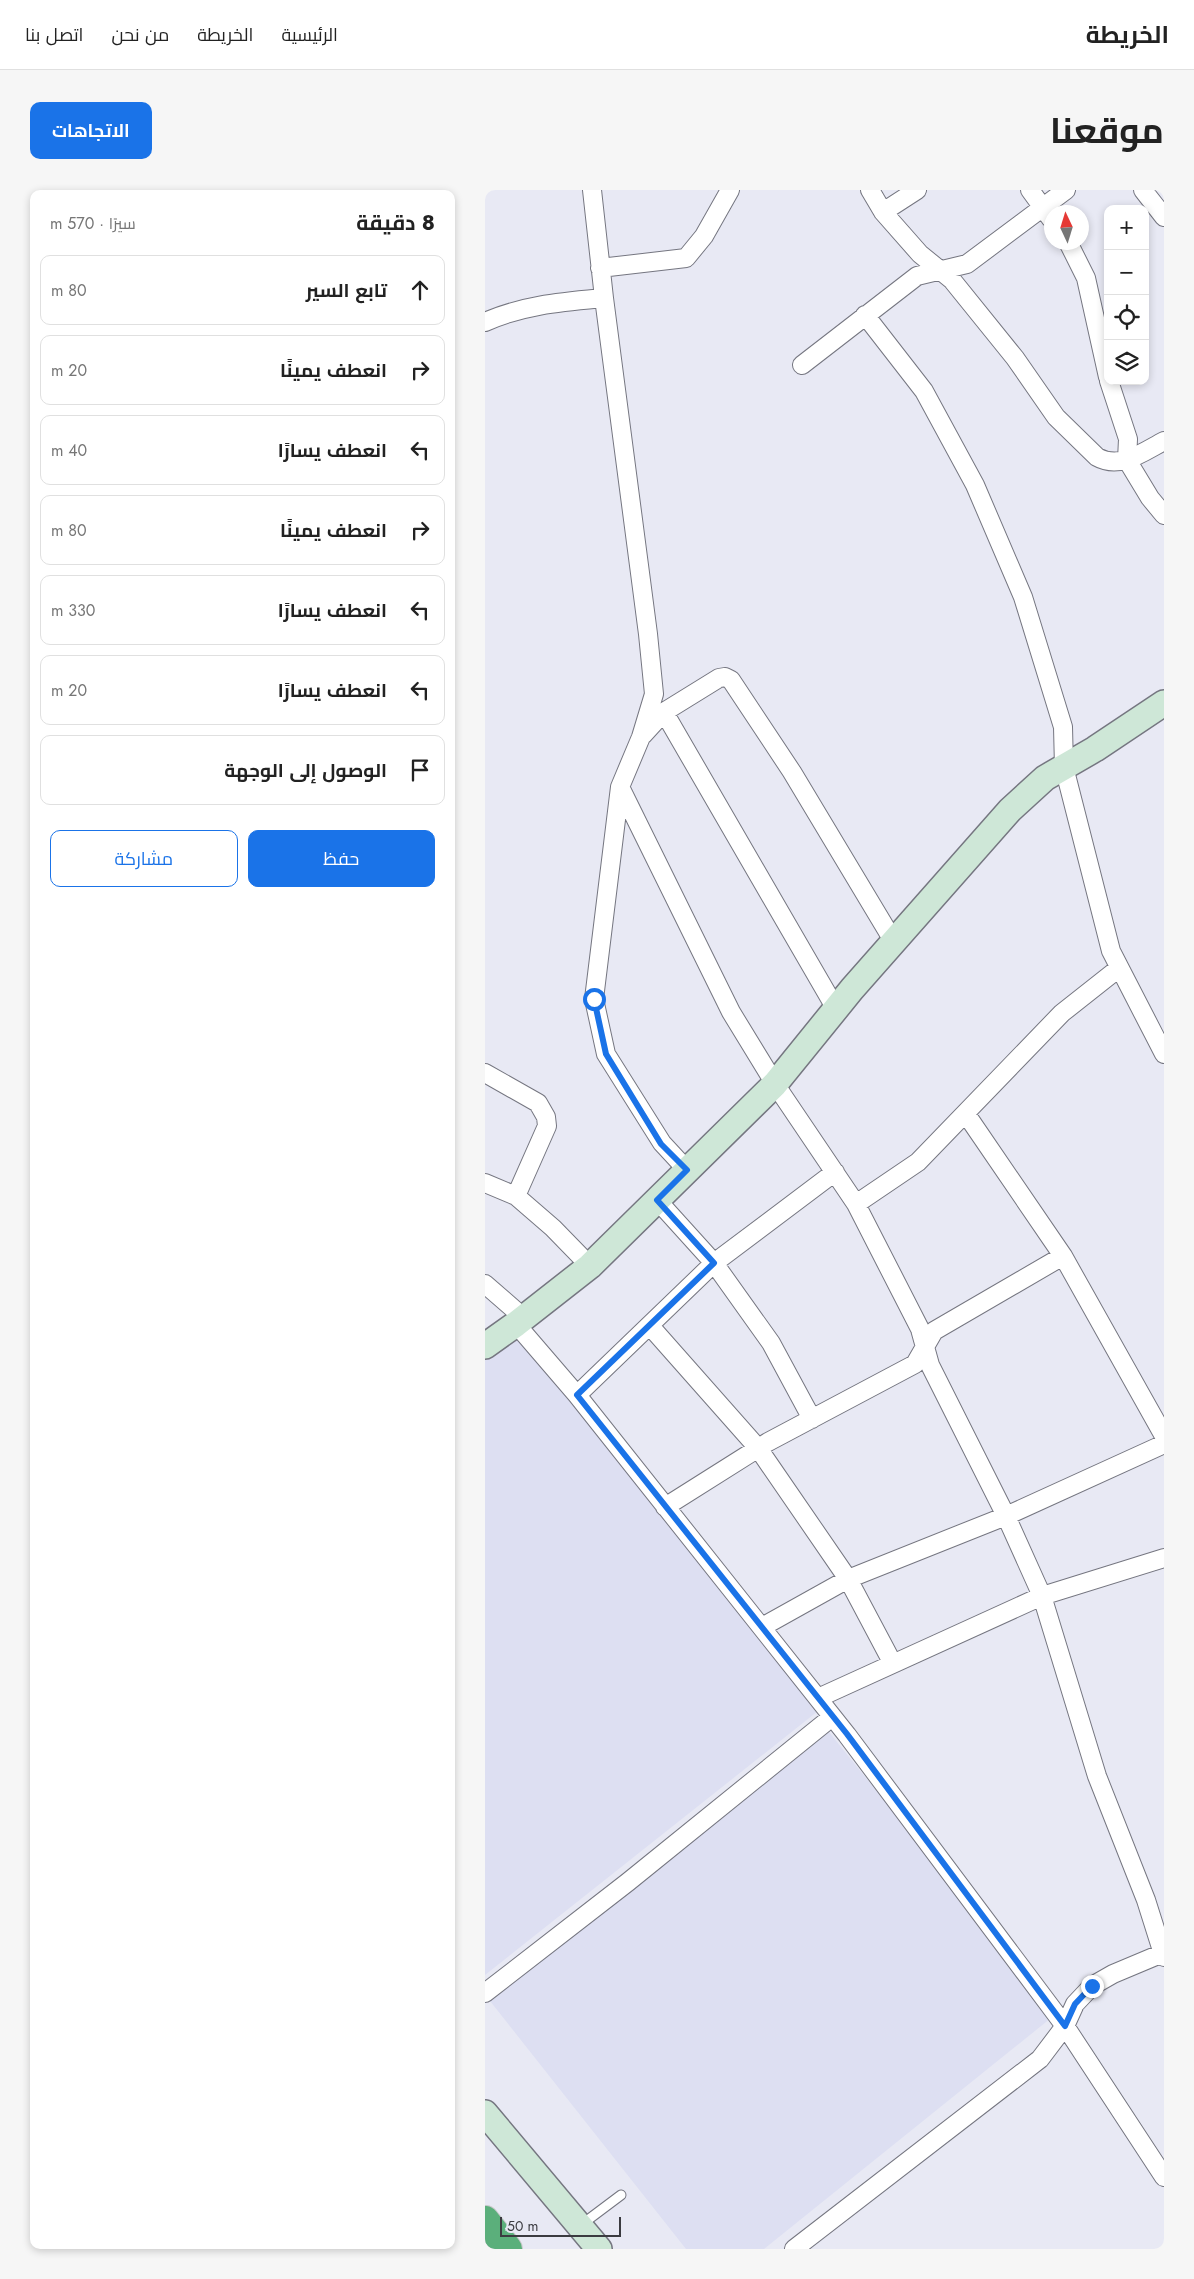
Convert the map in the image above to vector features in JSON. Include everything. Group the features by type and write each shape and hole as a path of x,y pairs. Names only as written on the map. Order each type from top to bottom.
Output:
{"highway":[{"path":"485,2220 508,2249"}],"street":[{"path":"592,190 600,268 647,624 653,684 653,694 641,737 620,787 594,999 606,1054 661,1144 687,1170"},
{"path":"600,268 686,258 704,236 730,190"},
{"path":"870,190 883,212 920,254 953,280 1015,358 1056,417 1097,456 1112,462 1127,460 1164,442"},
{"path":"883,212 917,190"},
{"path":"1030,190 1044,209"},
{"path":"1054,205 1067,190"},
{"path":"1143,190 1164,217"},
{"path":"802,366 917,276 967,264 1044,215"},
{"path":"1072,250 1086,278 1104,359"},
{"path":"485,322 503,314 543,304 604,298"},
{"path":"865,315 924,391 979,494 1023,597 1063,727 1064,767 1111,951 1164,1054"},
{"path":"1110,385 1128,439 1127,460 1150,498 1164,515"},
{"path":"641,737 664,712 719,678 725,677 731,680 792,772 894,942"},
{"path":"485,1346 590,1266 775,1084 836,1009 1010,810 1045,778 1164,703"},
{"path":"664,712 836,1009"},
{"path":"620,787 731,1012 775,1084 856,1204 920,1329 930,1365 1006,1516 1042,1596 1097,1776 1158,1916 1163,1955 1113,1974 1092,1986 1075,2004 1065,2026 1049,2049 1024,2073 795,2249"},
{"path":"856,1204 918,1162 1061,1014 1119,968"},
{"path":"485,1073 537,1103 546,1117 547,1126 516,1196"},
{"path":"966,1114 1063,1256 1164,1436"},
{"path":"577,1395 714,1263 835,1172"},
{"path":"485,1183 516,1196 553,1228 590,1266"},
{"path":"657,1200 714,1263 771,1343 812,1419"},
{"path":"665,1507 758,1448 915,1364 934,1331 1063,1256"},
{"path":"485,1284 520,1321 665,1507 833,1717 1065,2026 1164,2177"},
{"path":"650,1326 758,1448 847,1579 892,1662"},
{"path":"761,1627 847,1579 1006,1516 1164,1444"},
{"path":"818,1698 892,1662 1042,1596 1164,1558"},
{"path":"485,1993 635,1876 833,1717"},
{"path":"485,2113 599,2249"}],"lane":[{"path":"580,2226 621,2195"}],"shaded area":[{"path":"514,1331 818,1711 485,1975 485,1354"},
{"path":"829,1732 1056,2014 764,2249 686,2249 490,2001"}],"route":[{"path":"594,999 606,1054 661,1144 687,1170 657,1200 714,1263 577,1395 847,1734 1065,2026 1075,2004 1092,1986"}]}
